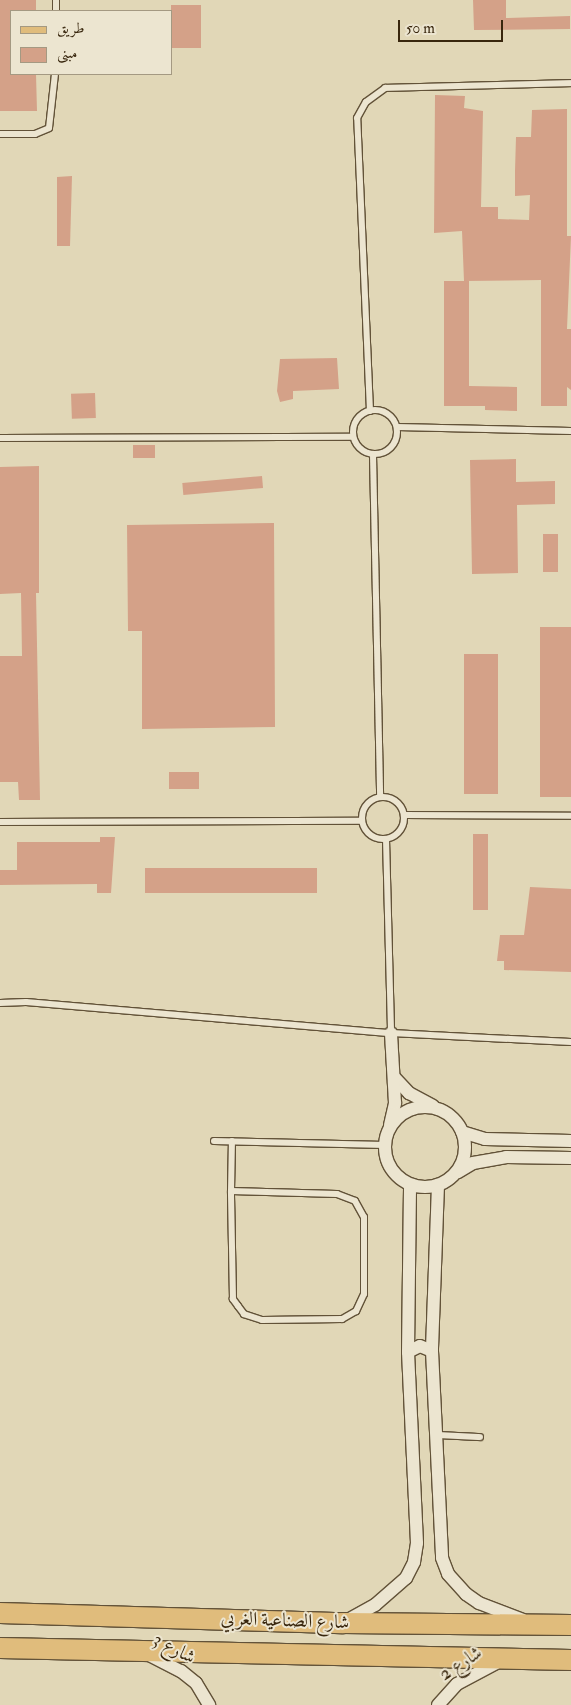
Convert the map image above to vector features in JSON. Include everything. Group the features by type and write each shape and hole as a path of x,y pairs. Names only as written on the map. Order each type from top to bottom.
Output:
{"main road":[{"name":"شارع الصناعية الغربي","path":"0,1612 343,1623 571,1626"},
{"name":"شارع الصناعية الغربي","path":"0,1648 571,1660"}],"street":[{"path":"391,1033 395,1103 385,1145 386,1159 393,1172 410,1185 424,1188 438,1185 465,1167 485,1160 515,1156 571,1158"},
{"path":"395,1078 409,1093 455,1120 462,1132 465,1153 452,1177"},
{"path":"388,1131 396,1119 408,1111 422,1107 437,1108"},
{"path":"462,1132 485,1138 571,1141"},
{"path":"343,1623 393,1592 406,1578 414,1562 417,1543 408,1352 410,1185"},
{"path":"438,1185 432,1351 442,1558 448,1574 466,1594 479,1603 537,1625"},
{"path":"408,1352 420,1346 432,1351"},
{"name":"شارع 3","path":"137,1650 181,1671 196,1683 209,1705"},
{"name":"شارع 2","path":"438,1705 457,1684 506,1659"}],"lane":[{"path":"0,134 35,134 49,128 55,75"},
{"path":"370,411 357,118 366,102 384,88 571,84"},
{"path":"378,410 390,416 397,428 395,442 386,452 372,455 360,449 353,437 354,423 364,413 370,411 378,410"},
{"path":"397,428 571,431"},
{"path":"0,438 353,437"},
{"path":"372,455 380,797"},
{"path":"380,797 394,799 404,815 398,834 386,839 373,837 362,821 364,808 380,797"},
{"path":"404,815 571,816"},
{"path":"0,822 362,821"},
{"path":"386,839 391,1033"},
{"path":"0,1004 26,1002 391,1033 571,1042"},
{"path":"214,1141 385,1145"},
{"path":"230,1191 337,1194 354,1201 364,1217 364,1294 356,1311 342,1319 262,1320 244,1314 233,1299 230,1191 232,1141"},
{"path":"436,1435 480,1437"}],"building":[{"path":"0,0 36,0 36,10 10,10 10,75 36,75 37,111 0,111"},
{"path":"473,0 506,0 506,18 570,16 570,29 474,30"},
{"path":"171,5 201,5 201,48 172,48"},
{"path":"435,95 465,96 464,108 483,111 481,207 498,207 498,219 529,220 530,195 515,196 515,171 516,137 531,137 532,110 567,109 567,236 571,236 567,329 571,329 571,390 567,387 567,406 541,406 541,280 464,281 462,231 434,233"},
{"path":"72,176 70,246 57,246 57,177"},
{"path":"444,281 469,281 469,386 517,387 517,411 485,410 485,406 444,406"},
{"path":"337,358 339,389 293,391 293,399 280,402 277,391 280,359"},
{"path":"95,393 96,418 72,419 71,394"},
{"path":"133,445 155,445 155,458 133,458"},
{"path":"516,459 516,482 555,481 555,504 517,505 518,573 472,574 470,460"},
{"path":"39,466 39,593 36,593 40,800 19,800 18,782 0,782 0,656 22,656 21,593 0,594 0,467"},
{"path":"262,476 263,488 183,495 182,483"},
{"path":"274,523 275,727 142,729 142,631 128,631 127,525"},
{"path":"543,534 558,534 558,572 543,572"},
{"path":"540,627 571,627 571,797 540,797"},
{"path":"464,654 498,654 498,794 464,794"},
{"path":"169,772 199,772 199,789 169,789"},
{"path":"473,834 488,834 488,910 473,910"},
{"path":"100,837 115,837 111,893 97,893 97,884 0,885 0,870 17,870 17,842 100,842"},
{"path":"145,868 317,868 317,893 145,893"},
{"path":"530,887 571,889 571,972 504,970 504,961 497,961 500,935 524,935"}]}
